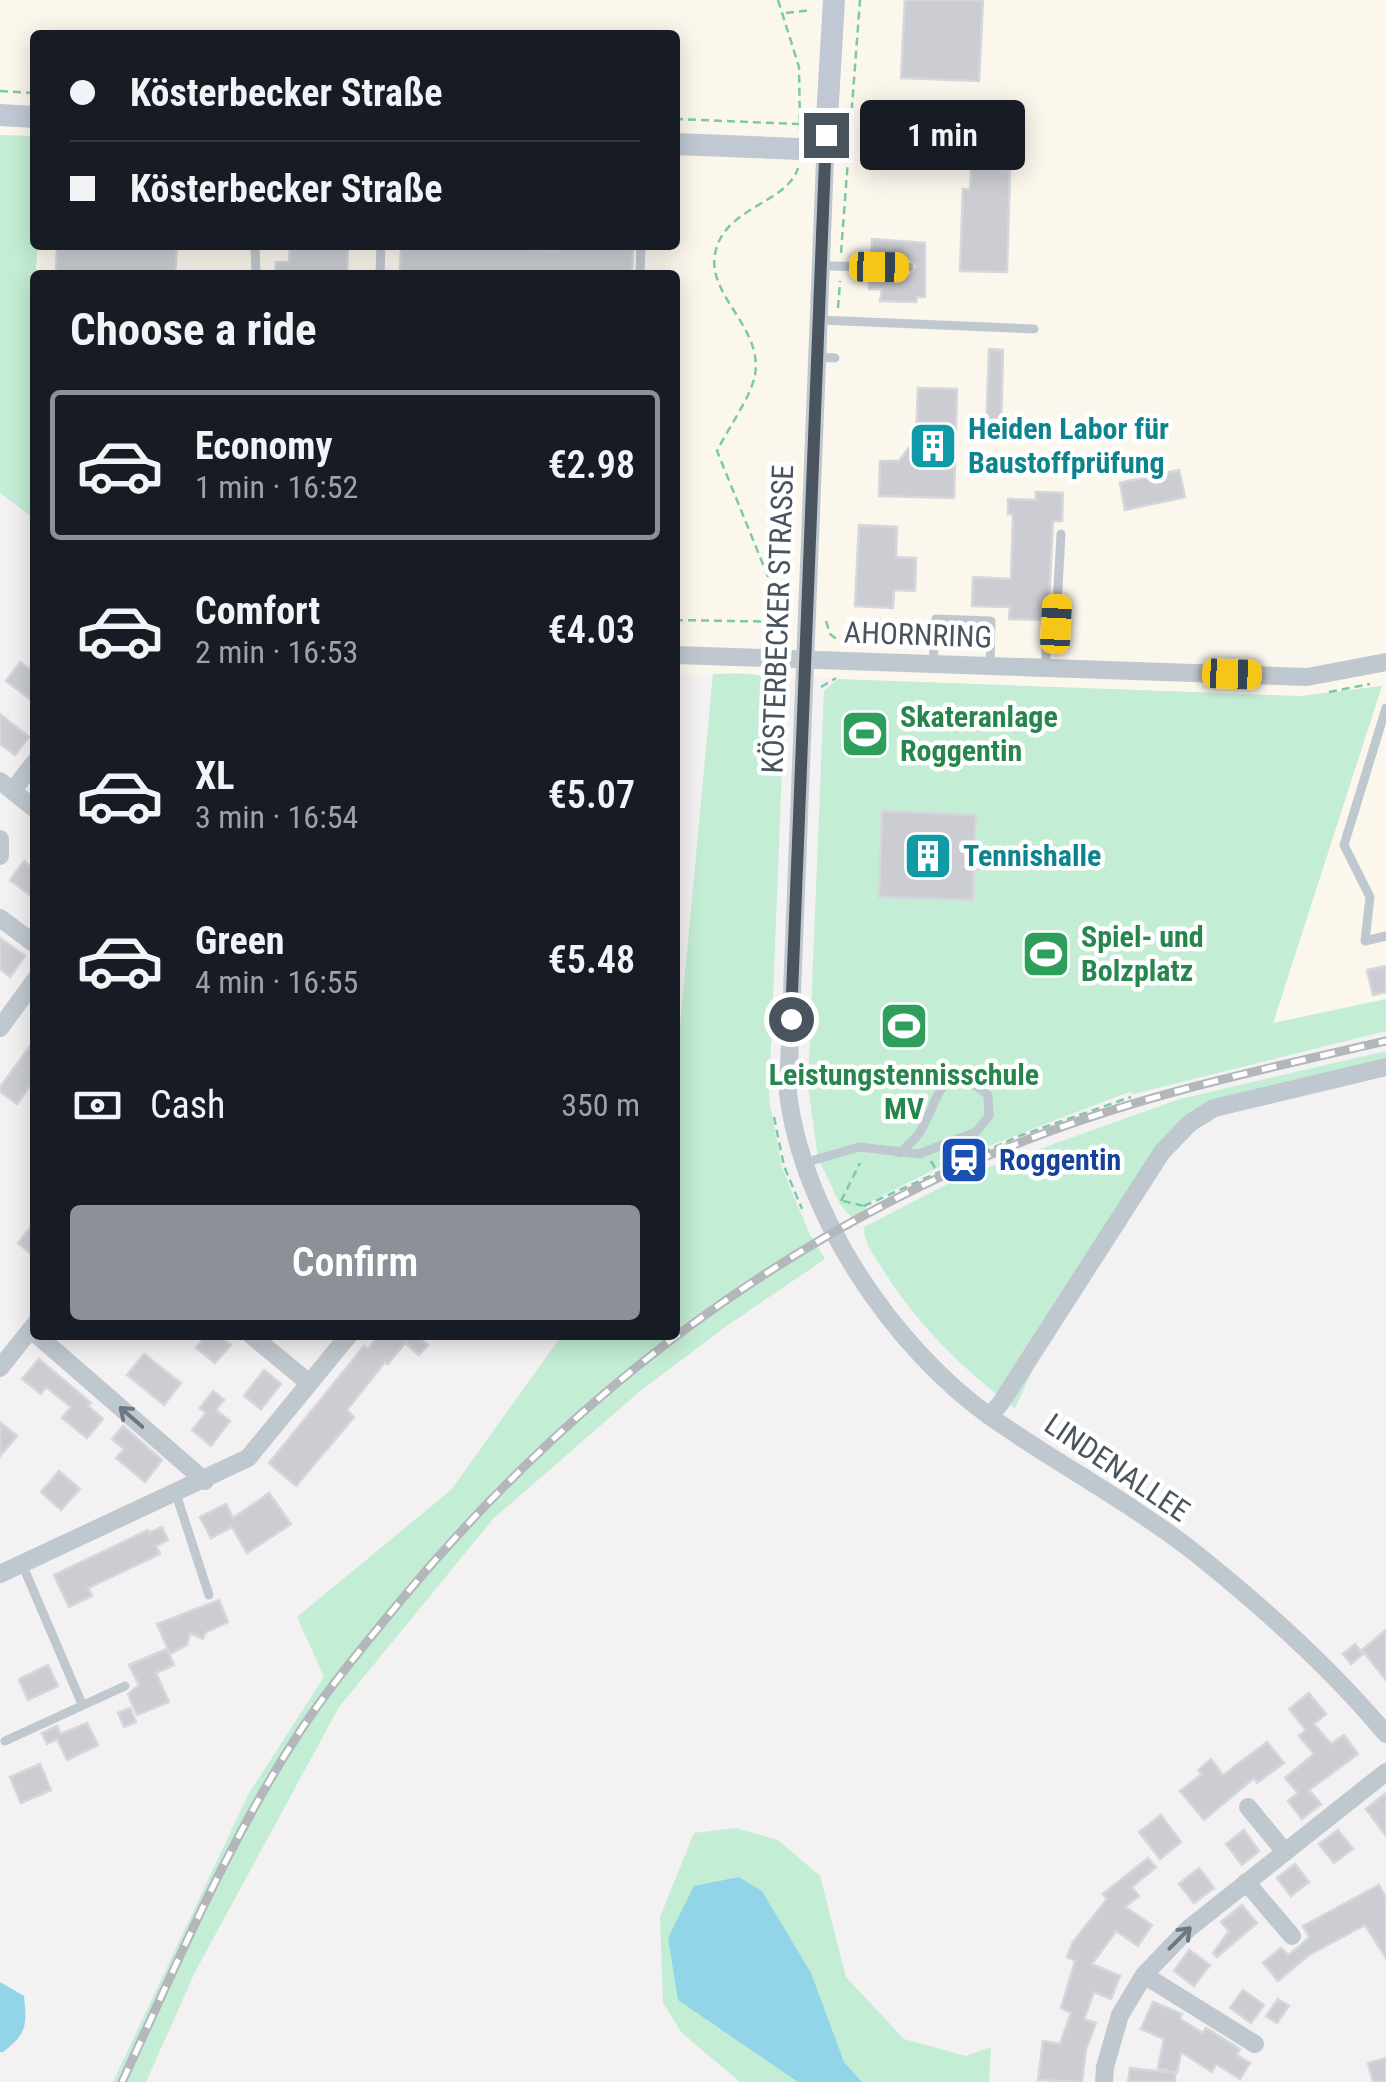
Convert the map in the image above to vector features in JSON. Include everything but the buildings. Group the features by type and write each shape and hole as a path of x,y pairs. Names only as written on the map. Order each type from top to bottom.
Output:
{"street":[{"name":"KÖSTERBECKER STRASSE","path":"828,4 826,135 831,266 817,623 807,658 788,1093 792,1130 802,1164 834,1233"},
{"path":"0,115 30,117"},
{"path":"680,144 799,149 820,144 826,135"},
{"name":"AHORNRING","path":"680,654 1307,677 1386,662"},
{"path":"30,766 6,786 30,804"},
{"path":"0,839 0,856"},
{"path":"0,918 30,940"},
{"path":"0,1028 30,987"},
{"path":"989,1416 1162,1152 1190,1124 1214,1108 1386,1068"},
{"name":"LINDENALLEE","path":"834,1233 910,1342 946,1380 989,1416 1192,1551 1293,1637 1386,1734"},
{"path":"0,1368 30,1334"},
{"path":"45,1340 205,1480"},
{"path":"257,1340 309,1383"},
{"path":"0,1574 248,1458 344,1340"},
{"path":"1104,2082 1104,2067 1120,2015 1144,1975 1188,1929 1386,1772"},
{"path":"1248,1807 1285,1852"},
{"path":"1246,1882 1292,1936"},
{"path":"1144,1975 1255,2044"}],"lane":[{"path":"831,266 909,267"},
{"path":"828,320 1034,329"},
{"path":"1046,668 1046,647 1056,624 1061,534"},
{"path":"933,663 936,619 990,621 990,666"},
{"path":"1386,708 1344,845 1370,897 1365,941 1386,936"},
{"path":"802,1164 858,1147 899,1153 919,1154 976,1132 989,1116 988,1095 972,1082 952,1082 936,1093 920,1134 899,1153"},
{"path":"176,1494 210,1595"},
{"path":"22,1564 82,1704"},
{"path":"5,1741 125,1686"}],"path":[{"path":"778,0 800,67 801,124 796,175 732,221 715,252 716,280 744,322 756,356 754,379 716,451 773,588 769,676 788,687"},
{"path":"828,320 860,0"},
{"path":"784,13 828,4"},
{"path":"0,91 30,93"},
{"path":"680,119 801,124"},
{"path":"839,640 882,619"},
{"path":"680,620 817,623 839,640"},
{"path":"820,688 838,678 839,640"},
{"path":"864,1206 1019,1136 1130,1097"},
{"path":"773,1116 784,1166 806,1216"},
{"path":"838,1206 867,1148"},
{"path":"856,1203 858,1196"},
{"path":"842,1200 871,1207"}],"shaded area":[{"path":"0,0 1386,0 1386,999 1273,1024 1381,686 1300,696 680,674 680,270 36,270 38,250 680,250 680,30 30,30 30,136 0,135"}],"green space":[{"path":"0,135 30,136 30,250 38,250 36,270 30,270 30,515 0,493"},
{"path":"713,674 762,676 785,691 769,1099 782,1168 810,1235 825,1259 639,1392 493,1519 339,1707 195,1972 146,2082 113,2082 248,1795 324,1677 297,1617 451,1490 558,1340 680,1340 680,1027"},
{"path":"838,679 1300,696 1382,686 1273,1023 1386,999 1386,1031 1134,1094 1129,1092 983,1148 980,1142 939,1160 941,1166 864,1205 866,1210 852,1218 840,1204 818,1158 808,1086 824,691"},
{"path":"1386,1051 1386,1075 1220,1114 1187,1135 1162,1164 1037,1361 1015,1408 977,1378 925,1327 867,1243 864,1227 961,1177 1180,1099"},
{"path":"736,1828 778,1840 820,1876 846,1977 904,2039 966,2056 991,2047 989,2082 740,2082 682,2033 663,2003 660,1917 694,1833"}],"water":[{"path":"739,1877 762,1891 811,1973 844,2062 862,2082 798,2082 678,2000 668,1938 694,1886"},
{"path":"0,1982 24,1996 25,2014 21,2034 3,2052 0,2052"}],"railway":[{"path":"680,1334 771,1270 856,1220 945,1175 1037,1136 1210,1082 1386,1041"},
{"path":"122,2082 225,1862 272,1777 334,1683 468,1524 612,1387 672,1340"}],"place":[{"name":"Heiden Labor für Baustoffprüfung","path":"933,446"},
{"name":"Skateranlage Roggentin","path":"865,734"},
{"name":"Tennishalle","path":"928,856"},
{"name":"Spiel- und Bolzplatz","path":"1046,954"},
{"name":"Leistungstennisschule MV","path":"904,1026"},
{"name":"Roggentin","path":"964,1160"}],"route":[{"path":"791,1019 826,135"}]}
